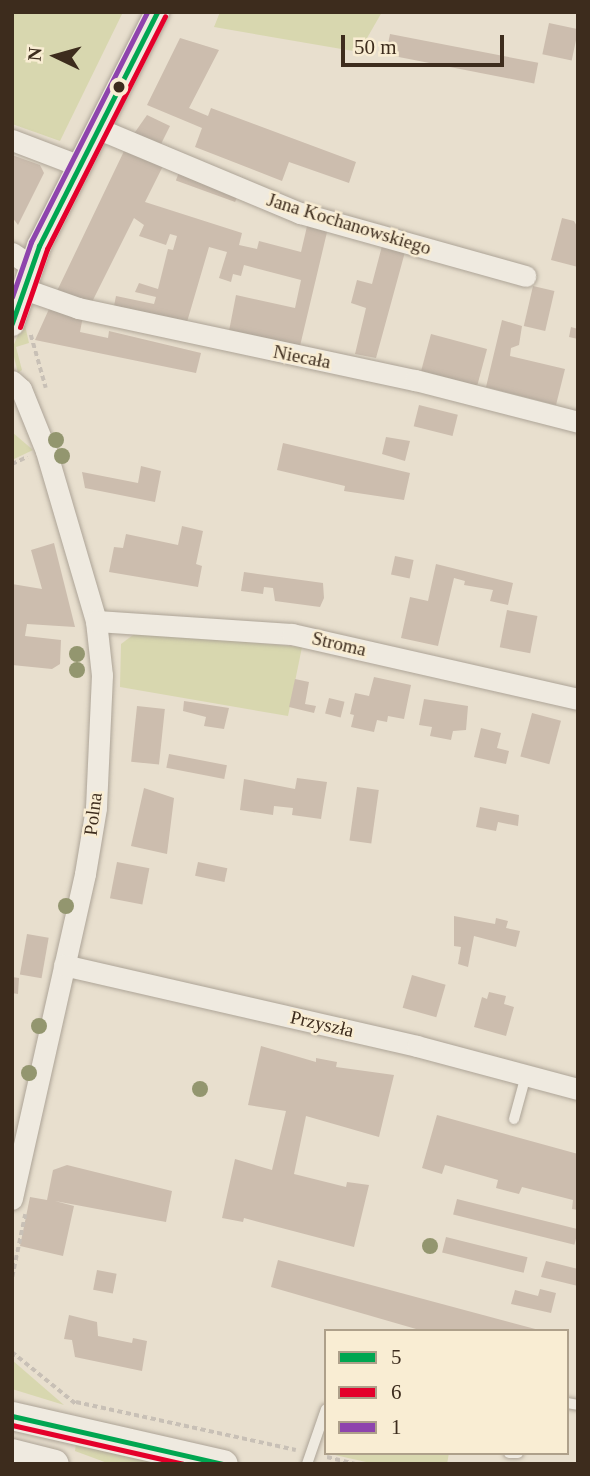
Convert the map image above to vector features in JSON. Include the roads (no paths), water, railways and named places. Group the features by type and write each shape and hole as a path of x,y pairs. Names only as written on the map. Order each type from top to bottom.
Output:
{"main road":[{"path":"12,1416 224,1464"},
{"path":"12,1453 55,1464"}],"street":[{"path":"12,324 26,271 157,12"},
{"name":"Jana Kochanowskiego","path":"99,129 300,213 525,276"},
{"path":"12,140 80,166"},
{"name":"Niecała","path":"26,271 578,422"},
{"name":"Polna","path":"12,381 21,389 38,431 96,621 102,675 96,808 12,1199"},
{"path":"12,417 38,431"},
{"name":"Stroma","path":"96,621 128,620 292,634 578,699"},
{"name":"Przyszła","path":"64,965 578,1089"}],"lane":[{"path":"514,1118 526,1075"},
{"path":"308,1458 324,1409"}]}
